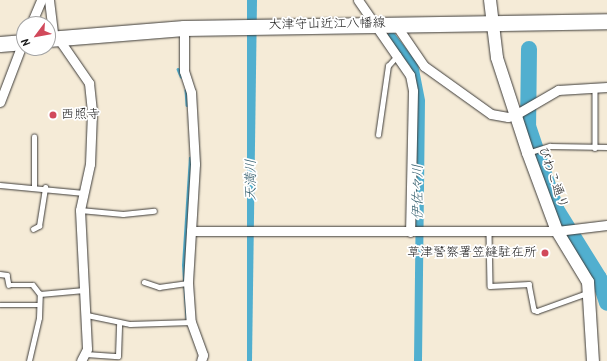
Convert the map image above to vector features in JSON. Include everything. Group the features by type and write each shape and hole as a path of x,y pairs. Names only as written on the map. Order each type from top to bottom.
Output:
{"main road":[{"name":"大津守山近江八幡線","path":"56,38 184,28 253,26 607,22"},
{"path":"0,44 16,42"}],"street":[{"path":"34,16 41,0"},
{"path":"49,0 51,16"},
{"path":"358,0 372,25 401,57 413,90 411,232"},
{"name":"びわこ通り","path":"490,0 491,23 497,58 528,153 557,231 590,291 593,361"},
{"path":"396,25 424,66 490,114 508,117 516,115 558,90 595,86 607,87"},
{"path":"184,28 184,71 191,92 195,164 188,283 192,322 203,355 201,361"},
{"path":"56,41 89,83 90,153 80,210 86,315 84,358"},
{"path":"401,57 413,52"},
{"path":"0,102 18,56"},
{"path":"191,231 256,234 557,231 607,224"}],"lane":[{"path":"378,135 388,66 401,57"},
{"path":"595,86 595,148"},
{"path":"34,137 34,186"},
{"path":"528,153 550,146 607,148"},
{"path":"0,185 45,187 84,193"},
{"path":"33,229 39,226 45,187"},
{"path":"80,210 123,214 154,211"},
{"path":"489,232 490,286 529,284 534,310 537,311 590,291"},
{"path":"0,274 7,274 9,285 33,285 40,294 40,305 29,361"},
{"path":"144,282 159,287 188,283"},
{"path":"40,294 84,290"},
{"path":"0,305 40,305"},
{"path":"86,315 119,323 192,322"},
{"path":"84,358 118,356 119,323"}],"water":[{"name":"天満川","path":"247,0 257,0 252,361 247,361"},
{"name":"伊佐々川","path":"392,30 418,64 425,100 422,361 414,361 417,103 410,66 386,36"}],"waterway":[{"path":"529,49 528,126 556,209 599,278 607,303"},
{"path":"178,69 181,76"},
{"path":"186,90 187,105"},
{"path":"187,322 183,265 190,158"}],"place":[{"name":"西照寺","path":"53,115"},
{"name":"草津警察署笠縫駐在所","path":"545,253"}]}
